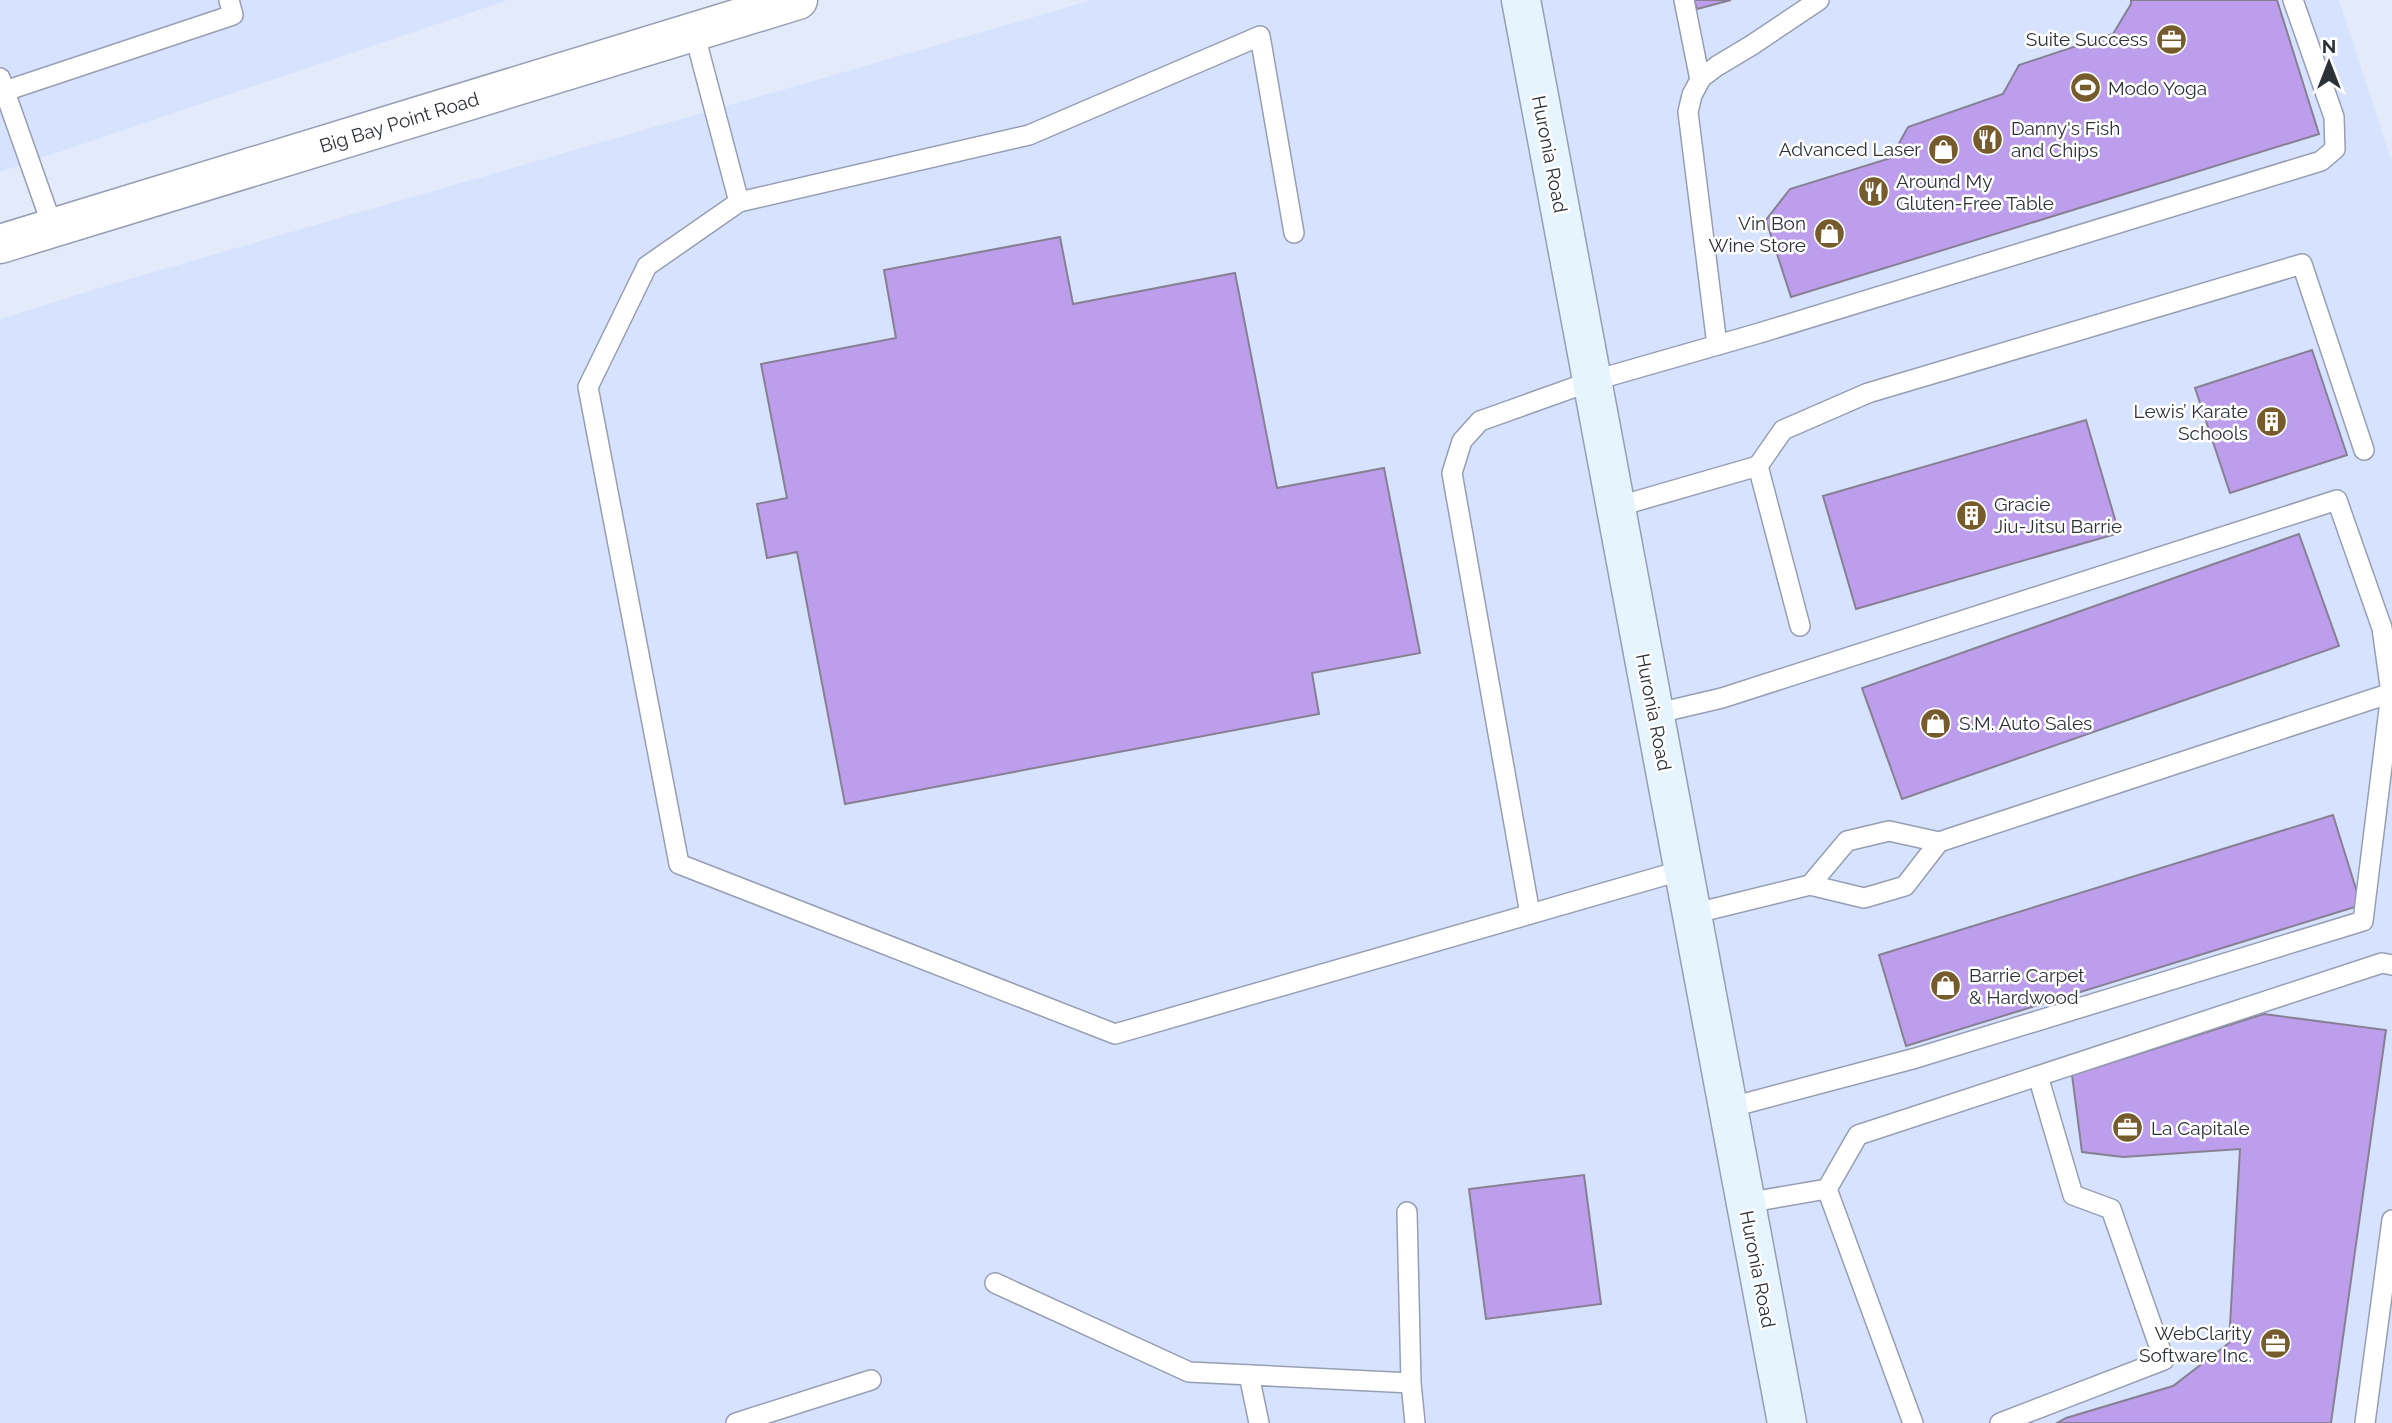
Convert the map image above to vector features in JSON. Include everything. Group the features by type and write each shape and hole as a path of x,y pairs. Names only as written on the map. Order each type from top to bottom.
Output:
{"main road":[{"name":"Huronia Road","path":"1521,0 1787,1423"}],"street":[{"name":"Big Bay Point Road","path":"0,244 694,32 735,9 798,0"}],"lane":[{"path":"54,228 2,84 233,15 229,0"},
{"path":"1684,0 1700,80"},
{"path":"1717,345 1688,112 1692,95 1700,80 1717,65 1752,46 1819,0"},
{"path":"1530,914 1452,473 1462,441 1480,421 1592,381 1763,332 2321,161 2335,149 2334,117 2292,0"},
{"path":"694,32 739,202"},
{"path":"1294,233 1260,36 1029,135 739,202 647,266 587,387 679,864 1115,1034 1683,870"},
{"path":"1616,507 1758,466 1783,430 1868,393 2302,264 2364,450"},
{"path":"1758,466 1800,626"},
{"path":"1654,713 1722,698 2337,500 2382,628 2391,693 2363,920 1916,1058 1728,1108"},
{"path":"1810,885 1847,841 1889,831 1939,842 2391,693"},
{"path":"1692,914 1810,885 1864,898 1905,886 1939,842"},
{"path":"1913,1423 1828,1189 1858,1135 2382,964 2392,965"},
{"path":"2000,1423 2164,1360 2111,1209 2073,1195 2038,1076"},
{"path":"1745,1203 1828,1189"},
{"path":"1407,1212 1411,1383 1415,1423"},
{"path":"2365,1423 2392,1220"},
{"path":"995,1283 1189,1372 1411,1383"},
{"path":"1249,1376 1259,1423"},
{"path":"736,1423 871,1380"}],"shaded area":[{"path":"0,0 508,0 0,172"},
{"path":"1092,0 2339,0 2392,162 2392,1423 0,1423 0,319 119,282"}],"building":[{"path":"1694,0 1731,0 1697,9"},
{"path":"2131,0 2277,0 2319,134 1791,297 1766,220 1790,189 1891,158 1908,127 2003,94 2019,65 2113,34"},
{"path":"1060,237 1073,304 1235,273 1277,488 1384,468 1420,653 1312,673 1319,714 845,804 797,552 767,558 757,504 787,498 761,364 896,338 884,270"},
{"name":"Lewis’ Karate Schools","path":"2312,350 2347,455 2230,493 2195,388"},
{"name":"Gracie Jiu-Jitsu Barrie","path":"2086,420 2119,533 1856,609 1823,496"},
{"path":"2299,534 2339,646 1902,799 1862,688"},
{"path":"2333,815 2361,905 1906,1046 1879,955"},
{"path":"2264,1014 2386,1030 2331,1423 2057,1423 2173,1386 2229,1343 2240,1149 2123,1157 2082,1152 2072,1075"},
{"path":"1584,1175 1601,1304 1486,1319 1469,1189"}],"place":[{"name":"Suite Success","path":"2171,39"},
{"name":"Modo Yoga","path":"2085,88"},
{"name":"Danny's Fish and Chips","path":"1988,139"},
{"name":"Advanced Laser","path":"1944,149"},
{"name":"Around My Gluten-Free Table","path":"1873,192"},
{"name":"Vin Bon Wine Store","path":"1829,234"},
{"name":"Lewis’ Karate Schools","path":"2271,422"},
{"name":"Gracie Jiu-Jitsu Barrie","path":"1971,515"},
{"name":"S.M. Auto Sales","path":"1936,723"},
{"name":"Barrie Carpet & Hardwood","path":"1946,986"},
{"name":"La Capitale","path":"2128,1128"},
{"name":"WebClarity Software Inc.","path":"2275,1344"}]}
